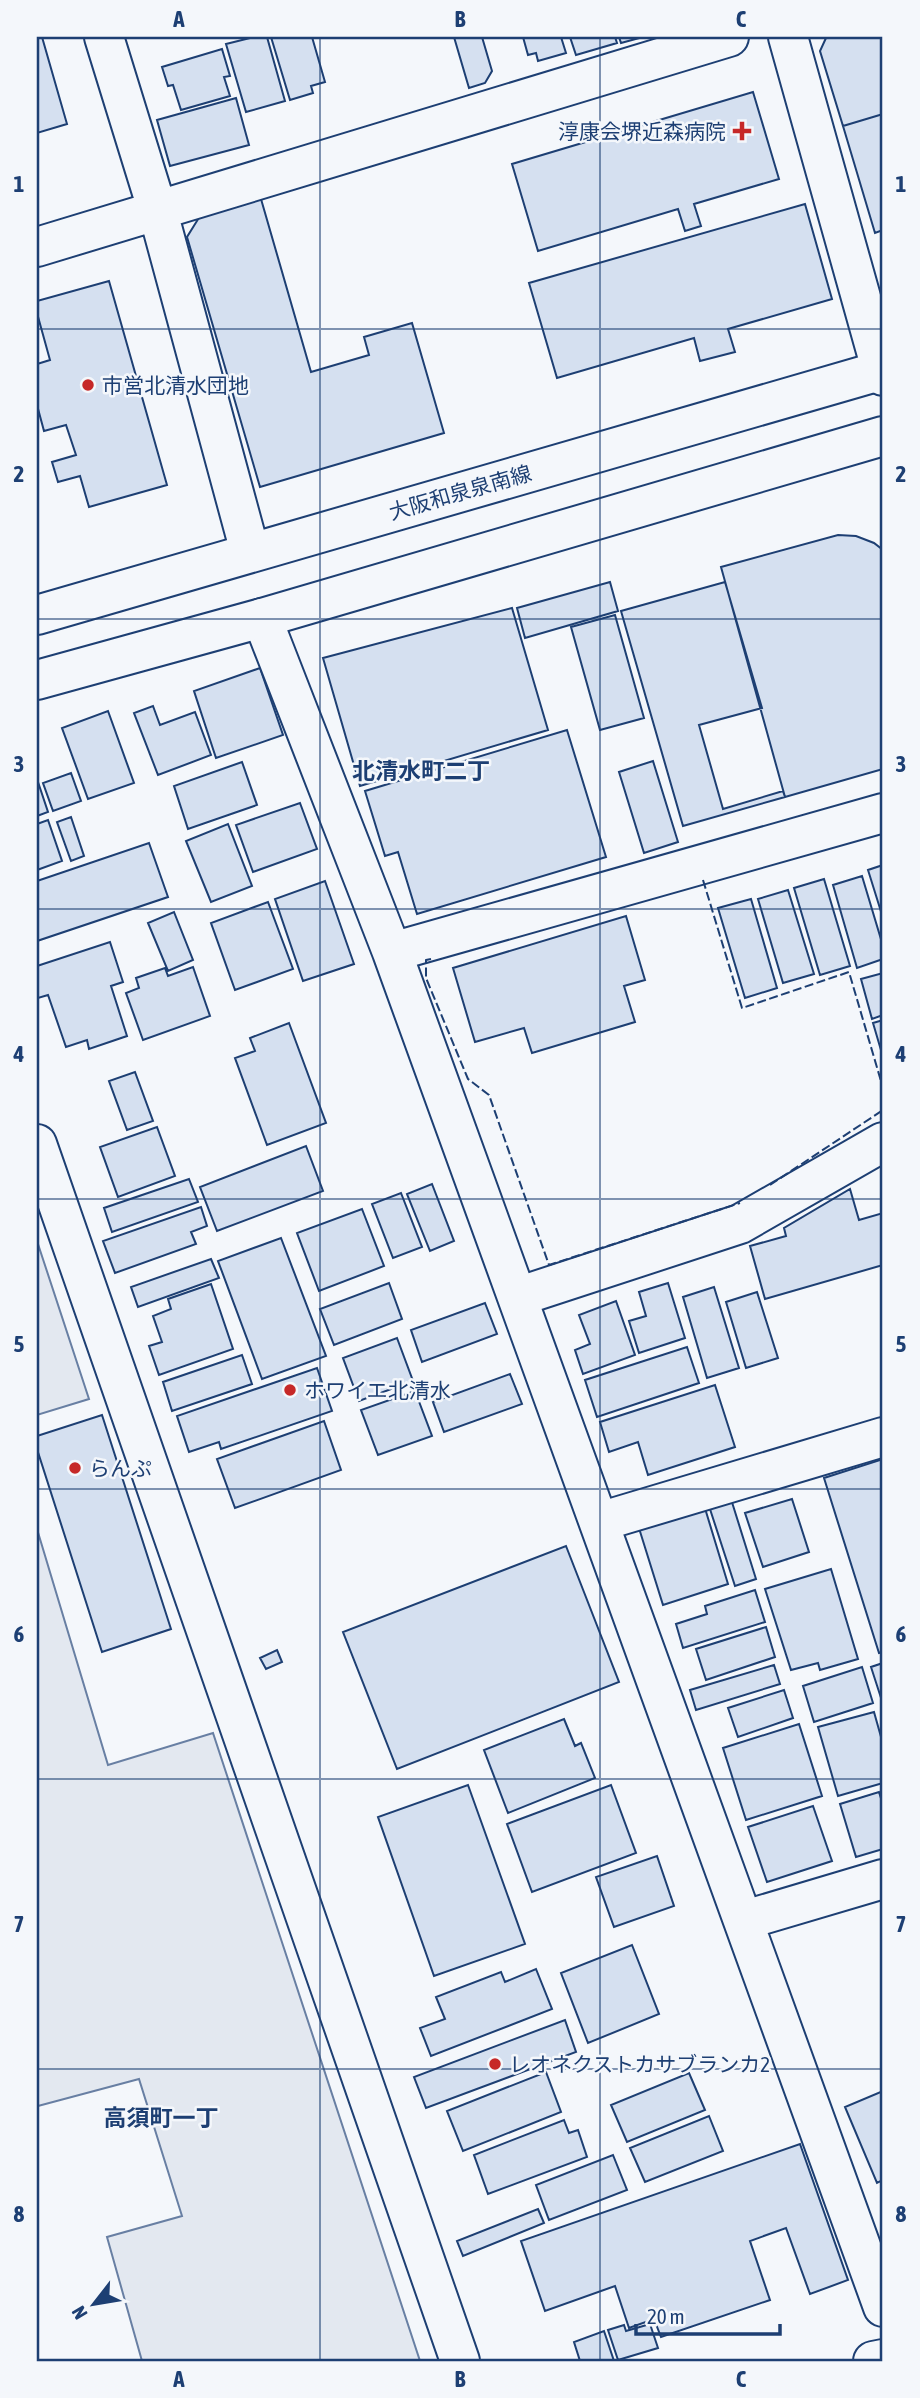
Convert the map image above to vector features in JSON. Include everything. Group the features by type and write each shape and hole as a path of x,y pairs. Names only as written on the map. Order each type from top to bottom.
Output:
{"street":[{"path":"104,37 158,212 250,552"},
{"path":"37,247 729,37"},
{"path":"788,37 883,372"},
{"name":"大阪和泉泉南線","path":"37,615 883,372"},
{"path":"37,680 262,618 883,436"},
{"path":"262,618 392,952 745,1920 883,2307"},
{"path":"392,952 883,813"},
{"path":"517,1297 740,1224 883,1142"},
{"path":"37,1144 460,2361"},
{"path":"599,1522 883,1437"},
{"path":"745,1920 883,1879"},
{"path":"873,2361 883,2359"}],"shaded area":[{"path":"37,1241 89,1399 37,1415"},
{"path":"37,1529 108,1765 213,1733 420,2361 142,2361 107,2237 182,2216 139,2079 38,2106 37,2101"}],"building":[{"path":"37,37 42,37 67,124 37,133"},
{"path":"254,37 267,37 285,101 246,112 226,44"},
{"path":"271,37 312,37 325,82 311,86 313,93 290,100"},
{"path":"454,37 482,37 492,71 485,83 469,88"},
{"path":"523,37 561,37 566,53 538,61 536,53 528,55"},
{"path":"570,37 615,37 617,43 576,55"},
{"path":"619,37 643,37 621,43"},
{"path":"883,37 883,114 843,126 820,51 826,38"},
{"path":"222,49 230,76 224,77 230,96 181,110 173,85 168,86 162,67"},
{"path":"753,92 779,179 694,204 701,226 685,231 678,209 538,251 512,164"},
{"path":"236,98 249,145 170,166 157,120"},
{"path":"883,114 883,230 875,233 843,126"},
{"path":"261,199 311,372 369,355 364,337 412,323 444,433 260,487 187,237 200,216"},
{"path":"805,204 832,299 728,329 735,352 700,361 694,338 557,378 529,283"},
{"name":"市営北清水団地","path":"109,281 167,485 89,507 80,476 58,482 52,462 76,455 66,425 44,431 37,405 37,364 50,360 37,313 37,301"},
{"path":"838,535 856,536 883,550 883,769 785,797 721,567"},
{"path":"610,582 618,611 525,638 517,608"},
{"path":"725,582 762,708 699,725 723,809 783,791 785,797 683,826 621,611"},
{"path":"512,608 548,730 360,786 323,658"},
{"path":"615,615 644,718 600,730 571,627"},
{"path":"260,668 283,735 216,758 194,691"},
{"path":"153,706 160,725 195,712 211,755 158,775 134,713"},
{"path":"108,711 134,783 88,799 62,728"},
{"path":"567,730 606,857 417,914 398,852 385,856 365,791"},
{"path":"653,761 678,842 644,853 619,772"},
{"path":"242,762 257,805 188,829 174,786"},
{"path":"71,773 81,801 53,811 43,783"},
{"path":"37,779 48,812 37,816"},
{"path":"300,803 317,849 253,872 236,825"},
{"path":"71,817 84,856 71,861 57,822"},
{"path":"48,820 62,861 37,870 37,824"},
{"path":"228,824 252,886 211,902 186,841"},
{"path":"149,843 168,897 37,941 37,881"},
{"path":"883,865 883,918 868,870"},
{"path":"862,876 883,946 883,959 857,968 833,885"},
{"path":"824,879 850,966 820,975 794,888"},
{"path":"325,881 354,964 303,981 275,899"},
{"path":"788,890 814,974 783,983 758,899"},
{"path":"751,899 777,988 745,998 718,908"},
{"path":"268,902 293,969 235,990 211,923"},
{"path":"174,912 193,960 168,971 148,923"},
{"path":"626,916 645,980 624,986 635,1022 532,1053 524,1028 475,1042 453,968"},
{"path":"110,942 123,982 111,986 127,1036 89,1049 87,1040 66,1047 48,995 38,998 37,966"},
{"path":"193,967 210,1016 143,1040 126,993 139,988 136,978 165,968 168,976"},
{"path":"883,973 883,1015 872,1019 861,979"},
{"path":"883,1020 883,1057 873,1023"},
{"path":"289,1023 326,1123 267,1145 235,1058 255,1051 250,1038"},
{"path":"135,1072 153,1121 127,1130 109,1081"},
{"path":"157,1127 175,1176 118,1197 100,1147"},
{"path":"306,1146 323,1191 217,1231 200,1187"},
{"path":"189,1179 198,1202 112,1232 104,1208"},
{"path":"432,1184 454,1241 430,1251 407,1194"},
{"path":"850,1189 859,1220 883,1213 883,1265 765,1299 750,1246 786,1236 784,1228"},
{"path":"401,1193 422,1247 393,1258 372,1204"},
{"path":"201,1207 207,1226 191,1232 196,1244 115,1273 103,1241"},
{"path":"362,1209 384,1266 319,1291 297,1233"},
{"path":"281,1238 326,1356 262,1379 218,1261"},
{"path":"211,1259 219,1278 138,1307 131,1287"},
{"path":"389,1283 402,1319 334,1345 320,1309"},
{"path":"668,1283 685,1338 639,1353 629,1321 646,1316 639,1292"},
{"path":"211,1284 233,1349 159,1375 149,1346 162,1342 153,1316 171,1309 168,1299"},
{"path":"714,1287 739,1368 707,1378 683,1297"},
{"path":"757,1292 778,1358 746,1368 726,1302"},
{"path":"616,1301 635,1355 583,1374 575,1350 590,1344 579,1315"},
{"path":"485,1303 497,1334 422,1362 411,1330"},
{"path":"397,1338 413,1381 359,1401 343,1358"},
{"path":"687,1347 699,1383 597,1417 585,1380"},
{"path":"242,1355 252,1384 172,1411 163,1382"},
{"name":"ホワイエ北清水","path":"317,1368 332,1411 221,1449 219,1442 189,1452 177,1416"},
{"path":"510,1374 522,1404 444,1432 433,1402"},
{"path":"715,1385 735,1447 648,1475 638,1442 609,1452 600,1422"},
{"path":"415,1391 432,1436 378,1455 361,1410"},
{"path":"102,1415 171,1629 102,1652 37,1449 37,1436"},
{"path":"324,1421 341,1470 235,1508 217,1459"},
{"path":"883,1459 883,1652 879,1653 824,1478"},
{"path":"731,1499 756,1579 735,1586 709,1506"},
{"path":"792,1499 809,1552 763,1567 745,1513"},
{"path":"704,1505 728,1584 663,1605 638,1525"},
{"path":"566,1546 619,1682 397,1769 343,1632"},
{"path":"831,1569 858,1659 820,1670 818,1663 791,1670 765,1589"},
{"path":"755,1590 765,1622 683,1648 676,1624 707,1614 705,1606"},
{"path":"766,1627 775,1657 706,1680 696,1649"},
{"path":"277,1650 282,1662 266,1669 260,1658"},
{"path":"883,1663 883,1700 882,1701 871,1667"},
{"path":"774,1665 780,1684 696,1710 690,1690"},
{"path":"862,1667 873,1703 814,1722 803,1686"},
{"path":"784,1690 793,1718 738,1737 728,1708"},
{"path":"874,1712 883,1744 883,1783 838,1796 818,1727"},
{"path":"564,1719 575,1746 581,1743 595,1778 508,1813 484,1750"},
{"path":"799,1724 822,1796 746,1820 723,1748"},
{"path":"468,1785 525,1944 434,1976 378,1817"},
{"path":"611,1785 636,1853 532,1892 507,1824"},
{"path":"879,1792 883,1805 883,1849 856,1857 840,1804"},
{"path":"813,1806 832,1861 767,1882 748,1827"},
{"path":"657,1856 674,1906 614,1927 596,1877"},
{"path":"632,1945 659,2014 588,2043 561,1973"},
{"path":"536,1969 552,2009 431,2056 420,2028 445,2019 436,1997 501,1972 505,1982"},
{"name":"レオネクストカサブランカ2","path":"565,2020 576,2052 426,2108 414,2077"},
{"path":"546,2072 561,2112 463,2151 447,2111"},
{"path":"689,2073 705,2110 627,2142 611,2105"},
{"path":"883,2091 883,2180 877,2183 845,2107"},
{"path":"709,2116 723,2151 645,2182 630,2148"},
{"path":"564,2120 569,2133 578,2130 587,2157 488,2194 474,2155"},
{"path":"800,2144 848,2280 810,2294 786,2228 750,2241 770,2300 661,2337 654,2319 629,2328 615,2286 545,2311 521,2241"},
{"path":"613,2155 627,2190 549,2220 536,2185"},
{"path":"538,2209 544,2223 463,2256 457,2241"},
{"path":"650,2324 658,2348 618,2360 608,2330 624,2325 626,2331"},
{"path":"604,2331 614,2361 580,2361 574,2342"}],"fence":[{"path":"703,880 742,1008 849,972 883,1088"},
{"path":"431,959 426,960 426,978 468,1079 489,1095 549,1265 740,1203"},
{"path":"770,1185 883,1110"}],"place":[{"name":"淳康会堺近森病院","path":"742,131"},
{"name":"市営北清水団地","path":"88,385"},
{"name":"ホワイエ北清水","path":"290,1390"},
{"name":"らんぷ","path":"75,1468"},
{"name":"レオネクストカサブランカ2","path":"495,2064"}],"district":[{"name":"北清水町二丁","path":"421,771"},
{"name":"高須町一丁","path":"161,2118"}]}
